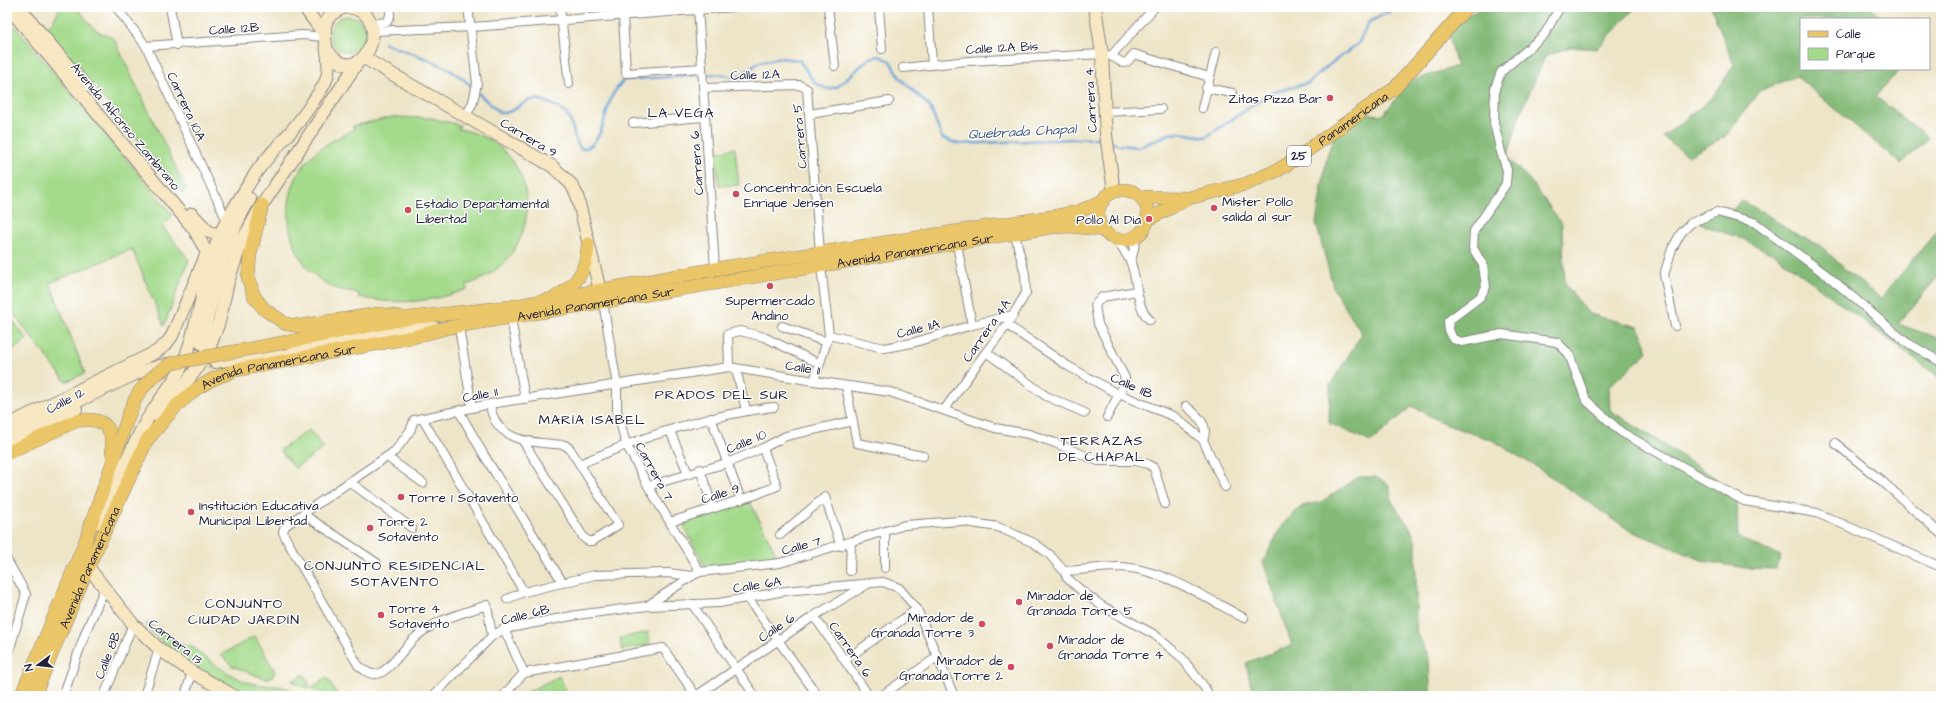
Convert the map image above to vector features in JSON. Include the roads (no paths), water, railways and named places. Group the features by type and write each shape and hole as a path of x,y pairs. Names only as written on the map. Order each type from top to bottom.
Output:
{"main road":[{"name":"Avenida Alfonso Zambrano","path":"8,7 194,229 207,253 210,270"},
{"name":"Avenida Alfonso Zambrano","path":"19,7 201,224 209,232 220,238"},
{"path":"84,545 144,425 176,376 187,354 210,270 227,221 257,171 310,107 327,77 328,51 324,36 304,7"},
{"path":"147,440 158,418 195,371 210,346 219,322 228,282 241,244 262,205 316,122 361,60 370,50 372,28 368,17 351,7 337,10 330,16 325,24 324,36"},
{"name":"Carrera 4","path":"1095,7 1106,55 1106,141 1114,191"},
{"name":"Panamericana","path":"1147,220 1189,198 1246,184 1278,170 1294,160 1395,88 1467,7"},
{"path":"328,51 339,63 351,64 361,60"},
{"name":"Carrera 9","path":"361,60 466,116 552,166 571,184 580,206 601,296"},
{"path":"201,343 224,257 244,208 271,165 298,134 316,122"},
{"path":"1141,197 1147,208 1147,220 1142,231 1137,235 1125,239 1108,233 1100,224 1099,212 1103,200 1114,191 1130,191 1141,197 1189,198"},
{"name":"Avenida Panamericana Sur","path":"147,440 176,406 196,389 213,379 236,370 413,337 452,327 511,318 715,269 1078,212 1103,200"},
{"path":"262,205 250,255 248,278 254,296 264,309 286,324 300,326 378,314 409,318"},
{"name":"Avenida Panamericana Sur","path":"409,318 479,312 546,300 601,296 821,266 1015,235 1052,227 1070,226 1108,233"},
{"path":"7,428 20,419 156,352 166,344 172,336 207,253 220,238"},
{"path":"546,300 569,289 578,280 586,263 588,244"},
{"path":"172,363 409,318"},
{"path":"215,362 402,329 452,327"},
{"name":"Avenida Panamericana","path":"21,696 84,545 131,406 142,386 157,372 172,363"},
{"name":"Calle 12","path":"7,435 52,412 137,373 172,363"},
{"name":"Calle 12","path":"7,447 94,400 137,379"},
{"path":"7,453 76,421 87,419 101,422 110,431 113,440 112,465"},
{"name":"Avenida Panamericana","path":"34,696 88,567 147,440"},
{"name":"Carrera 13","path":"88,567 132,624 159,649 221,693 234,696"},
{"path":"81,584 94,584 105,588"}],"street":[{"name":"Carrera 10A","path":"116,7 146,46 227,221"},
{"path":"170,7 177,45"},
{"path":"372,28 387,22 390,16 390,7"},
{"path":"466,116 473,102 477,83 472,27 468,7"},
{"path":"560,7 569,84"},
{"path":"372,28 472,27 698,8 734,7"},
{"path":"828,7 835,66"},
{"path":"879,7 882,50"},
{"path":"928,7 932,64"},
{"path":"1106,55 1155,7"},
{"path":"1560,7 1544,34 1501,72 1495,88 1494,123 1507,170 1506,184 1474,231 1473,248 1483,265 1486,287 1480,297 1448,320 1449,330 1454,340 1462,342 1502,334 1557,342 1569,354 1586,400 1621,432 1744,500 1818,513 1941,567"},
{"name":"Carrera 6","path":"698,8 715,269"},
{"path":"623,15 626,73 702,70"},
{"name":"Calle 12B","path":"146,46 303,35 324,36"},
{"path":"1202,108 1216,52"},
{"name":"Calle 12A Bis","path":"903,68 932,64 1106,55 1123,63 1128,62 1134,54 1209,77"},
{"name":"Calle 12A","path":"702,85 800,85 807,89"},
{"path":"1206,88 1232,93"},
{"name":"Carrera 5","path":"807,89 820,252"},
{"path":"810,114 889,101"},
{"path":"1105,112 1161,110"},
{"path":"633,123 704,117"},
{"path":"1675,326 1664,275 1672,249 1681,234 1691,223 1717,212 1754,222 1828,276 1906,342 1941,362"},
{"path":"1108,233 1131,262"},
{"name":"Carrera 4A","path":"944,410 1007,325 1026,293 1025,274 1015,235"},
{"path":"1137,235 1131,262 1137,291 1146,317 1150,320"},
{"path":"958,244 972,325"},
{"path":"814,382 827,339 821,266"},
{"path":"1107,417 1118,393 1123,386 1125,378 1098,324 1095,305 1102,297 1137,291"},
{"name":"Carrera 7","path":"601,296 617,385 617,410 626,444 648,486 700,572"},
{"name":"Calle 11A","path":"782,326 827,339 884,348 912,343 972,325 1013,315"},
{"path":"511,318 525,399"},
{"name":"Calle 11B","path":"1007,325 1068,366 1118,393 1175,417 1203,440 1225,487"},
{"path":"452,327 472,408"},
{"path":"746,410 733,368 728,334 740,331 764,337 820,364"},
{"path":"986,352 1046,396 1085,413"},
{"name":"Calle 11","path":"422,418 490,404 733,368 814,382 890,392 995,428 1036,436 1098,461 1136,461 1148,464 1154,468 1165,504"},
{"path":"846,386 857,443 923,456"},
{"path":"490,404 496,421 513,437 523,441 565,445 570,449 618,525 593,540 588,541 584,538 523,441"},
{"path":"1186,406 1204,424 1205,434 1203,440"},
{"path":"580,464 626,444 711,418 746,410 774,407"},
{"path":"459,411 496,475 563,583"},
{"path":"492,636 487,605 445,619 430,626 416,637 387,668 374,675 367,672 358,665 285,537 283,532 285,526 395,451 410,430 414,420 422,418 524,592"},
{"path":"711,418 741,500"},
{"name":"Calle 10","path":"648,486 688,473 727,463 763,448 786,436 853,422"},
{"path":"670,431 688,473"},
{"path":"1835,443 1883,482 1941,534"},
{"name":"Calle 9","path":"670,522 741,500 778,486 763,448"},
{"path":"387,457 423,483"},
{"path":"700,470 713,508"},
{"path":"350,482 412,528"},
{"path":"780,535 825,497 841,546"},
{"path":"303,514 377,563"},
{"name":"Calle 7","path":"700,572 780,563 841,546 905,525 959,521 998,527 1034,543 1049,554 1064,571 1067,578 1102,606 1155,635 1182,658 1205,688 1209,696"},
{"path":"885,532 885,568"},
{"path":"850,571 851,542"},
{"path":"7,560 26,594 10,648 7,652"},
{"path":"1064,571 1120,567 1136,570 1176,583 1244,618"},
{"path":"647,606 700,572"},
{"path":"507,599 524,592 595,575 668,573 692,576"},
{"name":"Calle 6A","path":"647,606 719,603 747,597 871,582 882,582 899,588 917,609 954,696"},
{"name":"Calle 6","path":"696,696 814,616 871,582"},
{"path":"63,696 86,631 105,588"},
{"path":"747,597 818,696"},
{"path":"692,604 755,696"},
{"name":"Calle 6B","path":"433,696 492,636 504,629 577,614 647,606"},
{"path":"845,660 917,609"},
{"name":"Carrera 6","path":"814,616 869,696"},
{"name":"Calle 8B","path":"104,696 132,624"},
{"path":"504,629 524,673"},
{"path":"503,696 524,673 664,648 696,696"},
{"path":"144,696 159,649"},
{"path":"881,696 938,657"},
{"path":"185,696 192,672"}],"waterway":[{"name":"Quebrada Chapal","path":"1111,142 1119,145 1139,147 1169,134 1180,133 1206,137 1271,93 1308,83 1329,65 1358,44 1369,22 1399,7"},
{"name":"Quebrada Chapal","path":"384,43 443,66 473,88"},
{"name":"Quebrada Chapal","path":"477,92 500,113 506,113 514,110 523,103 531,100 540,100 552,104 569,118 576,141 581,149 594,143 602,128 612,96 623,80 712,74 738,77 760,62 781,58 799,60 815,83 827,89 837,87 870,58 880,56 890,61 900,78 930,107 942,138 959,144 1102,139"}],"tunnel":[{"path":"181,360 201,343"},
{"path":"137,379 169,370 215,362"}],"place":[{"name":"Zitas Pizza Bar","path":"1330,98"},
{"name":"Concentración Escuela Enrique Jensen","path":"736,194"},
{"name":"Mister Pollo salida al sur","path":"1214,208"},
{"name":"Estadio Departamental Libertad","path":"408,210"},
{"name":"Pollo Al Día","path":"1149,219"},
{"name":"Supermercado Andino","path":"770,286"},
{"name":"Torre 1 Sotavento","path":"401,497"},
{"name":"Institución Educativa Municipal Libertad","path":"191,512"},
{"name":"Torre 2 Sotavento","path":"370,528"},
{"name":"Mirador de Granada Torre 5","path":"1019,602"},
{"name":"Torre 4 Sotavento","path":"381,615"},
{"name":"Mirador de Granada Torre 3","path":"982,624"},
{"name":"Mirador de Granada Torre 4","path":"1050,646"},
{"name":"Mirador de Granada Torre 2","path":"1011,667"}],"district":[{"name":"LA VEGA","path":"681,112"},
{"name":"PRADOS DEL SUR","path":"722,394"},
{"name":"MARÍA ISABEL","path":"592,419"},
{"name":"TERRAZAS DE CHAPAL","path":"1102,448"},
{"name":"CONJUNTO RESIDENCIAL SOTAVENTO","path":"395,574"},
{"name":"CONJUNTO CIUDAD JARDÍN","path":"244,612"}]}
